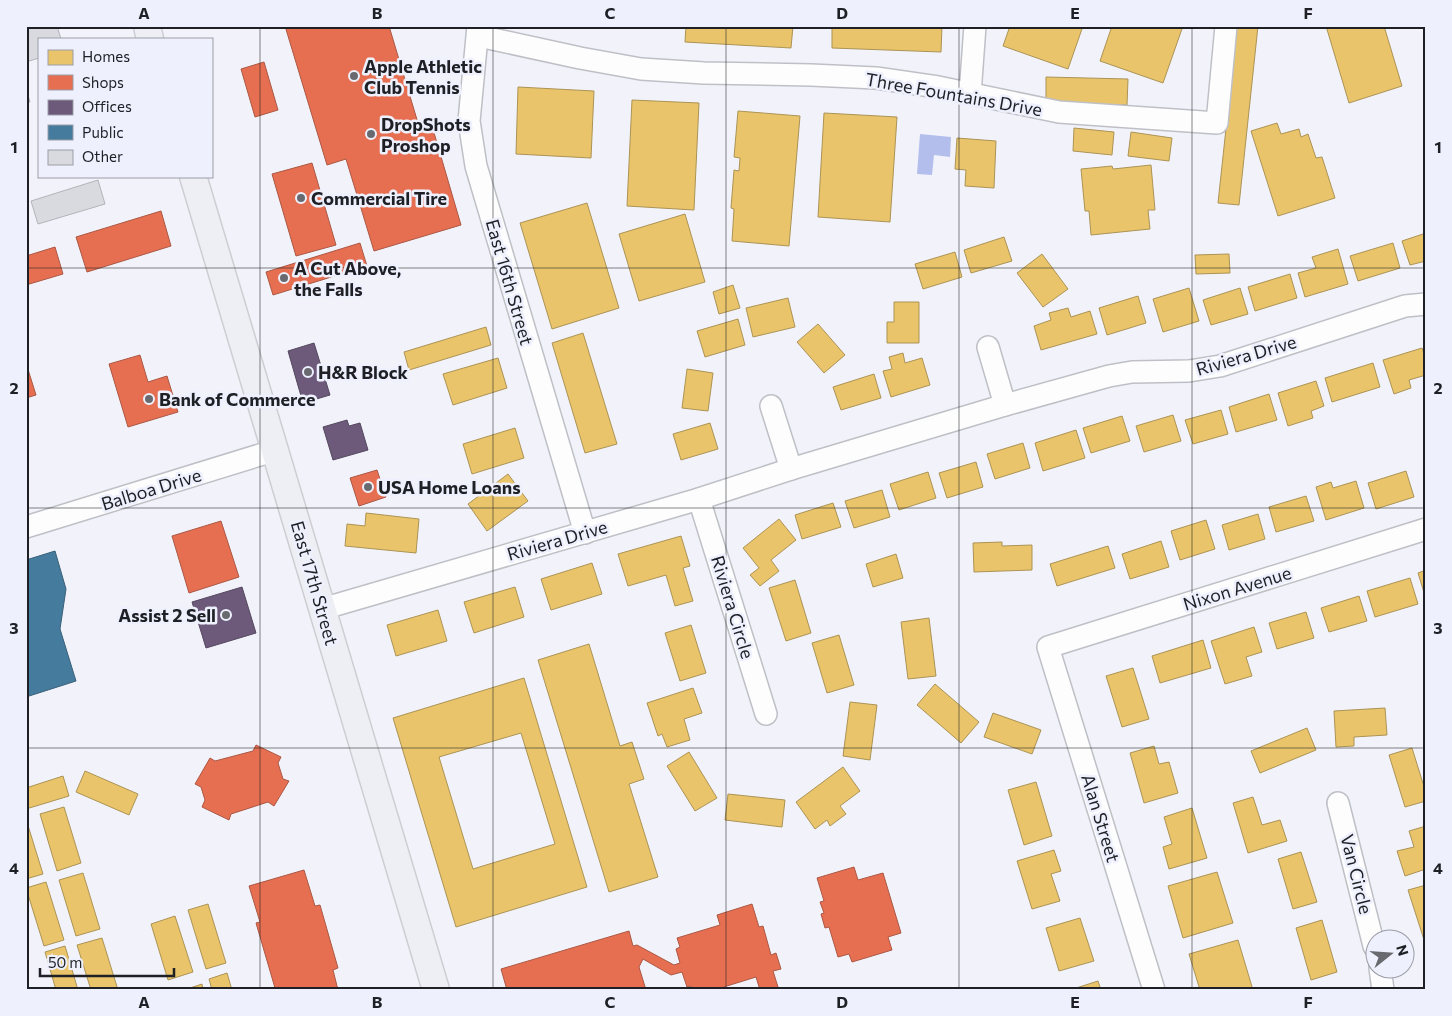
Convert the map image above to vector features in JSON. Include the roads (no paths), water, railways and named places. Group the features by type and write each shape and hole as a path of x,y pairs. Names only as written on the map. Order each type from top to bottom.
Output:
{"main road":[{"name":"East 17th Street","path":"194,178 436,990"}],"street":[{"path":"970,94 975,26"},
{"name":"Three Fountains Drive","path":"478,30 488,38 641,69 704,73 876,78 938,87 1059,112 1217,123 1226,26"},
{"name":"East 16th Street","path":"478,30 469,121 476,166 585,533"},
{"name":"Riviera Drive","path":"322,608 585,533 1006,405 1124,374 1189,371 1220,366 1405,306 1426,304"},
{"path":"988,347 1006,405"},
{"path":"771,406 791,469"},
{"name":"Balboa Drive","path":"26,527 276,450"},
{"name":"Riviera Circle","path":"699,499 766,714"},
{"name":"Nixon Avenue","path":"1048,647 1426,529"},
{"name":"Alan Street","path":"1048,647 1154,990"},
{"name":"Van Circle","path":"1338,803 1369,928"}],"water":[{"path":"920,134 951,137 950,157 934,155 932,175 917,174"}],"place":[{"name":"Apple Athletic Club Tennis","path":"354,76"},
{"name":"DropShots Proshop","path":"371,134"},
{"name":"Commercial Tire","path":"301,198"},
{"name":"A Cut Above, the Falls","path":"284,278"},
{"name":"H&R Block","path":"308,372"},
{"name":"Bank of Commerce","path":"149,399"},
{"name":"USA Home Loans","path":"368,487"},
{"name":"Assist 2 Sell","path":"226,615"}]}
